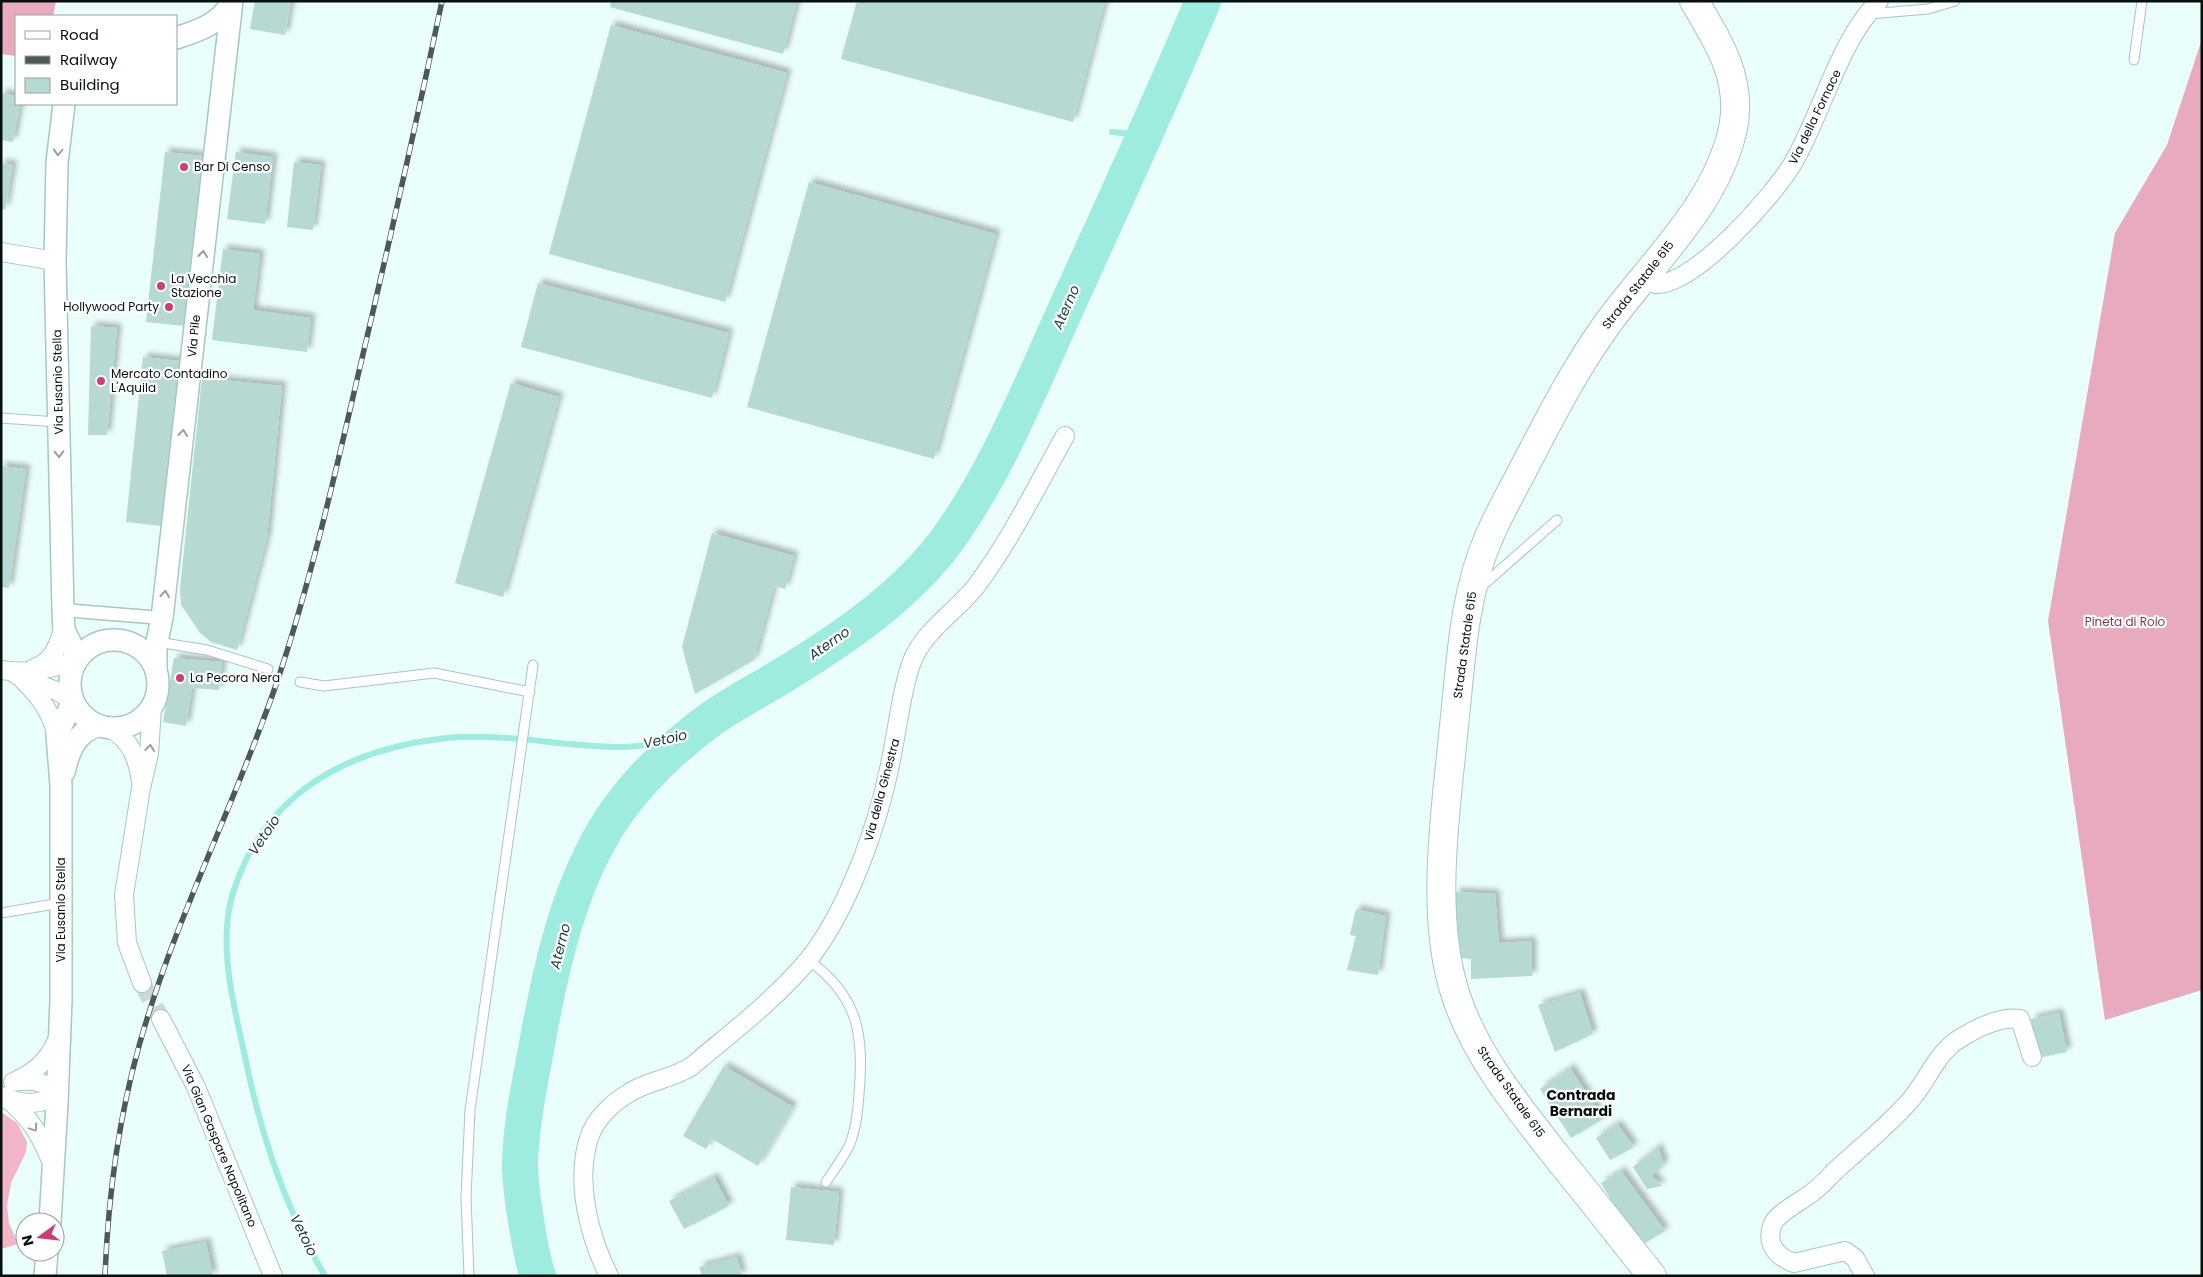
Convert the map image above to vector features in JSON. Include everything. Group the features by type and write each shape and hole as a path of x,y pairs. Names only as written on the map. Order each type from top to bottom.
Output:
{"main road":[{"name":"Strada Statale 615","path":"1652,1276 1522,1113 1478,1046 1456,997 1447,963 1443,932 1442,842 1463,642 1470,598 1488,538 1565,390 1602,331 1701,204 1722,161 1734,123 1735,99 1730,68 1718,41 1694,1"}],"street":[{"name":"Via della Fornace","path":"1643,277 1650,282 1660,284 1679,278 1692,270 1726,242 1777,186 1798,155 1865,12 1879,1"},
{"path":"178,37 215,22 224,14 231,2"},
{"name":"Via Pile","path":"156,671 156,642 162,618 231,2"},
{"path":"178,37 196,36 211,41 219,53 223,72"},
{"name":"Via Eusanio Stella","path":"64,105 57,163 55,261 63,617 66,635 78,659"},
{"path":"1,252 55,261"},
{"name":"Via della Ginestra","path":"609,1276 593,1236 585,1202 586,1155 589,1138 594,1127 606,1111 628,1094 645,1084 683,1072 692,1066 764,1005 808,960 830,928 854,880 868,845 892,761 904,691 913,659 926,638 978,584 1014,528 1065,436"},
{"path":"20,674 38,667 49,659 60,639 63,617 162,618"},
{"path":"73,701 70,679 78,659 90,647 100,642 121,641 131,644 144,652 156,671 158,689 152,707 149,754 125,885 124,907 127,943 142,984"},
{"path":"20,674 57,667 78,659"},
{"path":"1,670 20,674 59,692 73,701 83,716 119,734 132,750 139,769 142,788"},
{"path":"20,674 45,705 54,722 58,738"},
{"name":"Via Eusanio Stella","path":"57,1095 61,903 61,785 58,738 59,729 73,701"},
{"path":"104,727 123,728 134,724 144,717 152,707"},
{"name":"Via Eusanio Stella","path":"61,785 65,766 77,740 84,732 104,727"},
{"name":"Via Gian Gaspare Napolitano","path":"161,1018 196,1087 273,1276"},
{"path":"1865,1276 1855,1258 1845,1251 1794,1263 1786,1260 1772,1248 1770,1236 1772,1225 1777,1218 1813,1192 1902,1109 1921,1086 1944,1052 1957,1041 1987,1026 2010,1018 2020,1019 2032,1057"},
{"name":"Via Eusanio Stella","path":"7,1084 30,1074 42,1064 53,1049 59,1035"},
{"name":"Via Eusanio Stella","path":"7,1084 27,1080 41,1082 50,1087 57,1095"},
{"path":"2,1096 16,1102 27,1103 42,1102 57,1095 51,1212"},
{"path":"2,1096 22,1112 36,1130 54,1169"},
{"path":"45,1276 46,1262"}],"lane":[{"path":"1865,12 1920,10 1955,1"},
{"path":"2134,60 2142,1"},
{"path":"1,418 59,422"},
{"path":"1470,598 1557,520"},
{"path":"156,642 207,650 268,669"},
{"path":"469,1276 466,1197 470,1110 533,664"},
{"path":"300,682 324,686 434,674 530,692"},
{"path":"1,913 61,903"},
{"path":"808,960 836,983 849,1006 861,1039 858,1110 849,1146 826,1182"}],"shaded area":[{"path":"1,1112 17,1123 27,1142 26,1152 11,1183 7,1206 9,1223 15,1237 15,1245 1,1249"}],"green space":[{"path":"1,1 56,1 53,15 15,15 15,56 1,54"},
{"name":"Pineta di Roio","path":"2202,39 2202,990 2105,1020 2048,621 2115,233 2167,145"}],"building":[{"path":"255,1 291,1 285,35 250,29"},
{"path":"611,1 797,1 783,54 610,7"},
{"path":"857,1 1105,1 1073,122 841,59"},
{"path":"611,25 787,73 725,302 549,254"},
{"path":"1,93 15,96 15,105 20,105 13,142 1,140"},
{"path":"165,152 203,156 184,326 146,322"},
{"path":"236,152 273,157 265,224 227,219"},
{"path":"294,162 321,165 313,230 287,227"},
{"path":"1,163 13,165 5,210 1,209"},
{"path":"809,182 996,234 934,459 747,407"},
{"path":"223,249 260,254 253,310 311,318 307,352 212,340"},
{"path":"538,283 729,333 712,398 521,347"},
{"name":"Mercato Contadino L'Aquila","path":"91,326 117,328 107,435 88,435"},
{"path":"143,357 179,361 162,526 126,522"},
{"path":"202,378 282,386 267,537 237,650 211,642 200,633 181,605 180,589"},
{"path":"511,383 559,397 503,597 455,583"},
{"path":"1,466 26,469 9,588 1,587"},
{"path":"712,533 794,556 785,589 774,586 754,660 695,694 682,647"},
{"path":"174,658 222,662 219,690 192,688 186,726 163,722"},
{"path":"1455,892 1495,894 1499,943 1532,941 1532,976 1471,979 1471,959 1460,958"},
{"path":"1356,909 1386,916 1378,975 1347,970 1356,936 1350,935"},
{"path":"1580,993 1593,1034 1555,1052 1538,1005"},
{"path":"2059,1013 2067,1052 2038,1058 2031,1019"},
{"path":"724,1066 793,1107 758,1166 712,1139 706,1149 683,1136"},
{"path":"1570,1068 1603,1119 1571,1138 1540,1089"},
{"path":"1617,1124 1634,1147 1610,1160 1596,1138"},
{"path":"1658,1147 1664,1164 1652,1176 1662,1186 1647,1189 1633,1167"},
{"path":"1621,1171 1665,1231 1638,1247 1601,1183"},
{"path":"714,1177 729,1206 684,1229 669,1201"},
{"path":"791,1187 839,1192 834,1245 786,1240"},
{"path":"206,1242 213,1276 167,1276 162,1251"},
{"path":"737,1257 742,1276 702,1276 699,1267"}],"waterway":[{"name":"Aterno","path":"538,1276 529,1239 521,1182 520,1164 524,1118 552,969 566,919 595,848 605,829 631,793 677,746 711,719 829,646 874,614 915,577 950,536 983,483 1026,399 1203,1"},
{"path":"1112,132 1133,134 1148,128"},
{"name":"Vetoio","path":"325,1276 298,1224 276,1170 251,1085 229,976 227,943 231,901 246,860 262,833 281,810 302,791 326,774 352,761 380,751 409,744 439,739 485,737 631,747 677,738 694,732"}],"tunnel":[{"path":"142,983 161,1019"}],"railway":[{"path":"105,1276 115,1160 125,1103 139,1046 153,999 187,907 261,725 290,643 330,496 411,145 442,1"}],"place":[{"name":"Bar Di Censo","path":"184,167"},
{"name":"La Vecchia Stazione","path":"161,286"},
{"name":"Hollywood Party","path":"169,307"},
{"name":"Mercato Contadino L'Aquila","path":"101,381"},
{"name":"La Pecora Nera","path":"180,678"}],"district":[{"name":"Contrada Bernardi","path":"1581,1104"}]}
